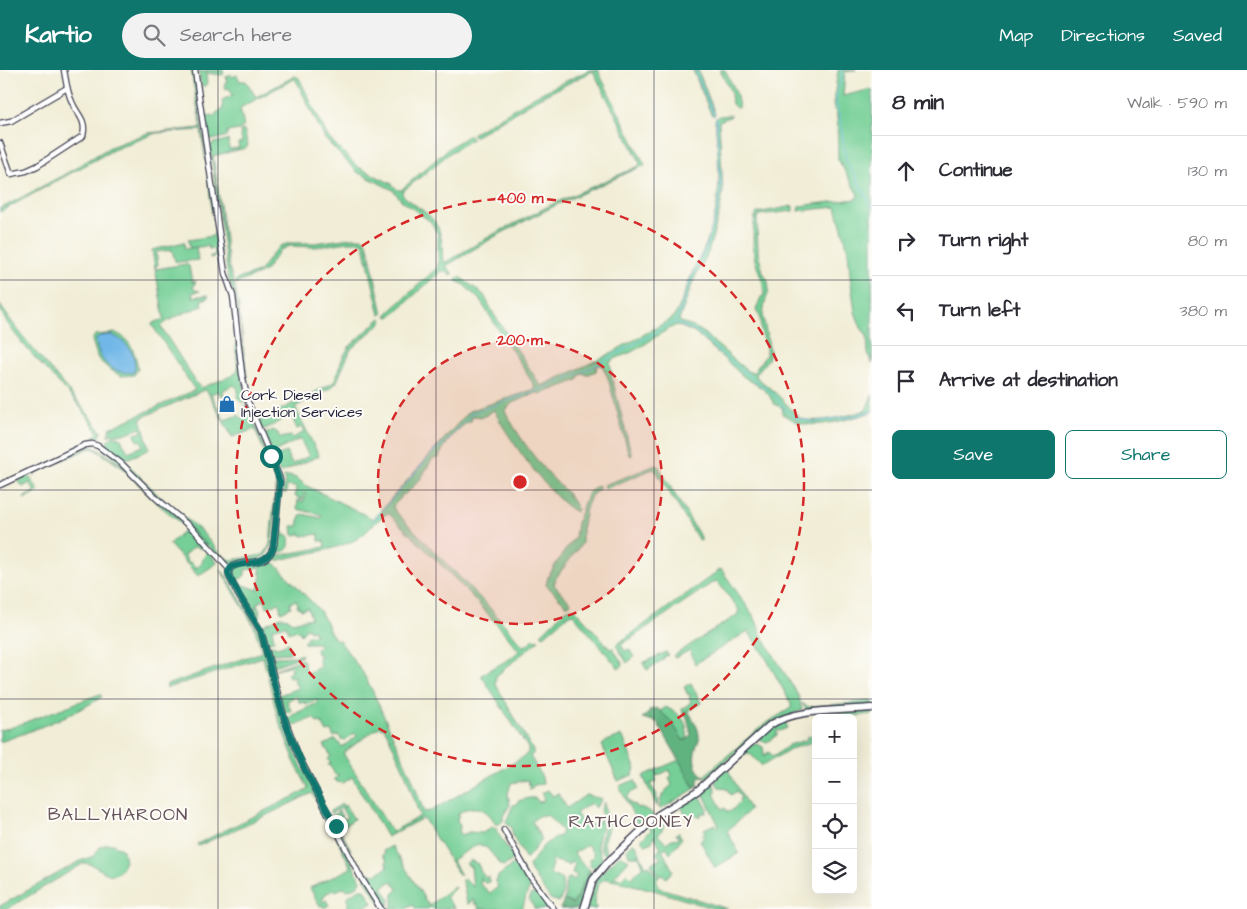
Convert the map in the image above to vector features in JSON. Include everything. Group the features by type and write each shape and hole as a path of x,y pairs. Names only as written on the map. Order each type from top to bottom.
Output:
{"street":[{"path":"0,143 11,174 26,171 37,166 83,136 83,121 81,115 72,105 64,70"},
{"path":"195,70 225,274 234,303 242,374 247,400 280,482 272,552 261,560 234,565 229,569"},
{"path":"0,123 11,120 67,88"},
{"path":"0,485 85,445 95,445 121,463 156,498 195,531 229,569 229,576 233,584 261,631 284,717 298,755 333,820 360,876 381,909"},
{"path":"584,909 593,880 608,862 658,815 697,791 770,725 796,714 872,708"},
{"path":"504,830 529,875 554,909"}],"green space":[{"path":"191,70 194,70 214,209 212,214 201,130 156,133 113,150 0,212 0,209 67,173 110,147 148,133 201,128"},
{"path":"206,70 224,70 223,75 206,73 207,84 203,87 199,71 206,72"},
{"path":"589,70 599,70 645,165 556,205 496,236 446,266 452,273 451,275 441,271 390,317 386,316 388,313 438,267 438,235 431,222 401,200 393,190 357,172 325,139 294,79 240,108 244,126 239,130 227,132 227,136 213,140 208,138 203,109 205,106 205,112 209,117 216,115 216,113 223,109 222,100 233,95 229,88 226,89 224,85 227,81 226,77 231,74 232,77 237,75 240,81 246,81 256,97 295,76 299,78 328,137 358,167 392,184 398,190 401,190 449,148 469,135 472,139 451,152 402,192 407,199 430,216 438,227 442,244 443,262 446,262 494,234 555,203 639,166 640,162 593,71 537,99 474,137 472,134 535,96"},
{"path":"693,70 698,70 715,114 714,116 711,114"},
{"path":"720,70 725,70 736,92 739,107 736,108 732,104 731,92"},
{"path":"838,70 856,70 845,72 843,96 872,89 872,364 868,353 867,335 861,328 855,312 848,250 836,207 798,211 799,206 856,199 858,195 838,159 837,116 833,104"},
{"path":"731,115 719,121 723,191 719,214 708,253 694,279 679,320 700,330 747,371 753,373 766,355 760,317 756,309 761,297 764,295 764,291 754,255 755,216 757,213 793,206 793,211 759,215 757,218 758,253 763,272 768,281 769,291 763,316 770,352 768,359 756,374 757,378 800,418 806,420 823,420 866,410 872,395 872,412 829,423 812,425 799,422 782,414 783,408 774,404 762,388 744,377 697,334 677,325 632,352 610,362 612,378 632,456 629,455 608,378 602,365 597,366 596,371 587,375 583,373 578,377 578,380 512,403 505,411 534,456 571,498 577,509 576,512 555,495 530,466 508,435 494,410 483,417 472,417 471,421 452,436 439,458 433,459 420,480 404,495 401,494 401,498 393,506 395,511 488,606 524,647 534,639 539,640 496,676 495,683 533,750 533,754 530,756 542,777 543,784 534,785 530,790 528,780 511,783 508,794 510,805 503,816 503,821 499,824 495,824 489,814 480,809 469,808 459,813 457,820 460,826 459,835 468,832 483,833 492,827 496,828 513,860 504,866 501,865 487,848 478,844 452,860 461,875 459,875 423,818 387,837 352,777 343,783 337,782 334,779 339,776 335,775 328,765 331,763 328,759 331,756 324,745 336,739 342,747 357,736 355,733 342,740 338,735 334,737 331,731 327,732 321,722 318,723 313,718 293,726 289,724 287,720 289,717 318,702 317,700 306,704 305,702 300,703 296,696 287,701 291,710 290,713 285,711 279,695 298,688 293,679 296,678 294,676 289,677 287,673 291,672 291,665 273,670 302,659 305,662 303,663 307,673 320,667 318,657 320,656 317,654 316,649 320,647 318,643 304,643 303,641 307,639 306,637 315,634 314,630 305,629 301,635 300,632 294,630 288,632 286,625 272,629 274,640 267,642 263,625 281,617 288,618 292,622 311,618 308,608 301,610 300,607 298,608 296,600 290,603 291,607 281,612 279,603 267,607 264,600 257,603 258,605 251,609 259,607 260,611 258,612 261,616 255,617 249,608 249,603 245,602 237,586 238,583 258,590 261,576 259,572 261,572 260,567 245,570 245,575 235,581 232,575 233,571 237,567 271,559 320,611 328,629 336,640 339,640 363,673 372,690 412,778 424,812 431,811 525,756 528,748 481,675 511,658 519,651 504,633 456,580 388,513 364,534 346,544 277,561 276,556 325,547 324,541 319,541 319,534 293,535 292,526 298,526 302,514 321,518 322,515 297,509 298,500 303,502 306,494 304,494 302,500 295,496 296,487 287,486 286,493 283,493 285,479 283,477 290,476 295,478 305,485 373,519 469,411 535,389 479,299 463,284 456,281 457,278 460,277 484,295 493,313 541,386 604,357 673,318 704,248 716,212 719,182 715,119 719,116","holes":["379,727 384,728 404,770 420,816 392,832 343,753"]},
{"path":"244,130 248,146 246,148 213,156 229,267 239,309 249,396 240,321 228,278 210,147 213,143 228,140 229,149 239,148 238,143 242,142 240,131"},
{"path":"213,216 221,254 210,258 210,256 215,255 214,249 209,249 208,246 190,248 188,240 213,236 215,232"},
{"path":"363,238 367,242 383,314 380,315 362,242 315,247 290,246 280,250 265,271 236,284 236,280 260,271 280,246 290,243 315,243"},
{"path":"184,242 185,249 196,247 198,260 178,262 175,261 172,250 156,252 158,265 155,266 156,269 186,264 189,266 192,282 196,281 193,287 195,290 200,291 192,293 193,297 208,295 208,298 201,300 203,306 173,318 161,327 201,388 237,372 235,344 238,344 246,400 242,403 238,399 238,389 234,385 223,390 224,395 221,396 218,391 211,394 224,420 239,415 240,418 243,417 244,406 247,405 278,479 272,545 265,556 257,560 232,563 223,561 172,510 104,448 108,440 113,436 120,437 128,452 143,446 141,440 137,441 135,434 142,432 141,428 123,434 111,434 108,436 110,428 195,390 152,325 164,319 152,250","holes":["204,390 207,391 232,437 255,429 276,481 270,544 263,555 231,560 221,555 201,531 159,496 124,460 149,448 141,418"]},
{"path":"0,305 24,338 101,431 100,437 93,437 98,432 75,401 20,340 3,314"},
{"path":"381,318 383,321 351,349 336,383 295,407 319,456 280,473 274,459 276,456 286,452 292,464 309,456 300,439 272,453 265,437 267,433 273,430 278,433 280,438 291,436 293,438 304,432 302,427 297,429 291,415 265,429 261,428 250,401 259,421 331,384 334,382 343,357 349,347"},
{"path":"116,333 129,343 134,353 138,369 134,375 121,376 109,369 98,359 92,340 95,335"},
{"path":"89,446 100,450 131,473 206,545 205,549 194,547 184,555 189,563 191,562 196,568 208,551 217,563 198,576 169,544 187,528 158,504 120,466 95,449 85,450 36,472 34,476 36,471"},
{"path":"656,465 701,538 701,541 653,469 605,489 604,485"},
{"path":"28,475 39,491 24,499 35,492 30,483 23,487 17,481"},
{"path":"599,486 600,488 591,496 586,509 582,528 582,543 556,578 554,585 571,603 566,605 546,585 548,577 575,537 577,523 587,494"},
{"path":"280,527 284,531 284,536 289,535 289,542 285,551 278,553 276,551 278,528"},
{"path":"721,569 755,618 761,634 799,697 802,710 769,724 705,779 704,776 762,726 791,708 791,704 766,658 748,631 695,664 690,650 675,658 673,656 737,615 739,610 717,581 621,645 625,651 629,649 634,657 627,663 616,645"},
{"path":"221,570 228,578 259,631 274,691 288,736 361,881 358,886 348,890 343,888 335,891 334,889 324,895 323,902 326,900 329,905 324,908 322,905 320,906 310,888 351,868 328,820 312,793 198,846 197,844 308,788 293,759 278,718 263,657 167,688 166,685 262,652 254,626"},
{"path":"575,609 610,649 613,648 623,665 619,669 573,614 568,615 544,636 541,634 566,610"},
{"path":"288,643 290,653 273,654 271,649 268,650 271,645 278,647"},
{"path":"666,652 668,655 664,659 647,670 643,663"},
{"path":"301,654 302,656 274,666 270,660 273,657 297,656"},
{"path":"691,683 701,703 683,714 682,709 691,702 689,697 691,696 690,694 688,695 684,687"},
{"path":"100,694 102,697 78,710 0,742 0,730 10,728"},
{"path":"872,701 872,706 807,711 802,703 810,707"},
{"path":"666,707 683,719 687,740 683,740 660,711"},
{"path":"657,708 671,721 683,740 687,740 691,735 687,718 683,714 688,710 697,726 699,741 696,746 695,764 698,771 704,776 699,778 698,785 694,788 657,722 642,718 650,712 649,710"},
{"path":"872,710 872,714 857,716 857,714 829,714"},
{"path":"786,720 787,728 780,731 777,730 777,735 767,742 760,740 759,737 771,726"},
{"path":"620,736 623,737 635,768 633,775 618,781 602,745"},
{"path":"812,736 812,742 790,749 764,765 761,765 749,753 727,768 750,810 727,831 739,853 715,868 700,840 704,838 702,834 706,833 704,829 715,824 717,827 719,826 701,789 708,783 714,785 716,791 714,794 722,809 725,808 727,812 730,811 740,802 739,799 741,798 737,791 731,795 727,789 720,788 716,783 715,777 752,744 763,747 763,756 769,752 773,757 789,745 806,740 807,737"},
{"path":"679,760 694,788 699,786 661,809 659,808 662,795 665,795 664,792 672,785 669,778 672,775 669,770 655,777 657,781 650,784 657,795 657,807 643,776 654,771 657,775 656,770"},
{"path":"635,780 638,789 629,794 627,798 632,805 634,804 637,808 640,807 651,812 653,816 640,829 619,786"},
{"path":"548,790 553,796 558,793 567,808 586,795 602,799 595,808 591,803 576,813 584,825 593,825 601,820 602,825 597,845 603,861 595,869 590,866 589,860 594,855 588,845 574,853 590,870 573,904 564,900 567,879 574,880 577,875 572,873 575,864 570,862 569,865 553,860 550,871 551,875 562,879 563,894 559,902 550,899 529,866 544,845 559,837 562,831 547,815 541,817 540,815 532,821 542,840 526,859 513,837 511,827 506,822 513,805 519,803 518,801 536,798 538,802 544,801 542,793"},
{"path":"698,792 707,808 706,813 701,813 701,816 698,817 695,814 688,819 680,805 665,815"},
{"path":"604,802 608,822 604,840 608,854 606,855 602,852 600,844 605,823 600,811"},
{"path":"342,804 345,805 354,819 340,829 351,850 332,816 339,811 343,819 347,818 342,809 344,807 331,813 330,811"},
{"path":"660,817 664,822 663,828 658,835 666,843 672,839 679,838 676,835 678,832 682,838 670,854 667,847 662,850 673,871 666,878 663,875 660,876 651,864 661,859 656,853 661,848 654,836 652,842 646,845 641,840 651,830 649,827"},
{"path":"633,843 636,845 646,867 649,865 659,877 656,881 659,885 657,887 728,909 715,909 650,889 607,879 603,880 598,886 595,895 596,909 586,909 597,877 620,855 629,860 614,877 621,879 627,873 632,878 643,866 639,856 629,856 627,849"},
{"path":"106,844 113,844 123,850 125,861 116,874 106,873 90,864 84,863 7,909 0,909 0,906 80,861 94,856 100,847"},
{"path":"392,846 429,906 454,886 455,888 446,897 455,909 450,907 448,909 433,909 431,907 428,909 416,909 413,905 406,909 390,909 393,905 393,894 398,889 392,881 382,887 390,900 389,905 382,906 365,879 368,873 376,874 388,867 387,860 382,855 385,854 383,851"},
{"path":"470,860 478,864 486,878 490,877 488,878 490,881 486,883 482,881 480,875 480,884 490,893 498,887 495,881 498,879 497,877 514,864 519,865 525,878 531,885 523,907 521,909 478,909 478,904 474,904 474,900 467,904 461,881 465,878 473,887 471,867 466,864"},
{"path":"590,870 592,876 579,909 560,909 564,900 573,904"},
{"path":"360,889 365,889 373,903 360,909 348,909 348,896"},
{"path":"532,894 538,894 550,909 535,909 529,900"}],"water":[{"path":"111,335 121,340 130,349 134,360 134,372 126,373 113,369 99,353 96,339 100,336"}],"waterway":[{"path":"695,70 714,115"},
{"path":"841,70 842,78 837,92 836,104 846,160 872,207"},
{"path":"373,521 435,450 448,440 472,413 539,390 593,367 674,322 678,317 692,277 706,248 717,212 721,191 716,118"},
{"path":"675,322 699,333 724,356 774,395 787,411 796,418 813,422 850,417 872,411"}],"place":[{"name":"Cork Diesel Injection Services","path":"227,404"}],"district":[{"name":"BALLYHAROON","path":"118,814"},
{"name":"RATHCOONEY","path":"631,821"}],"route":[{"path":"271,456 280,482 273,549 266,558 231,567 228,572 261,631 288,730 305,770 336,826"}]}
